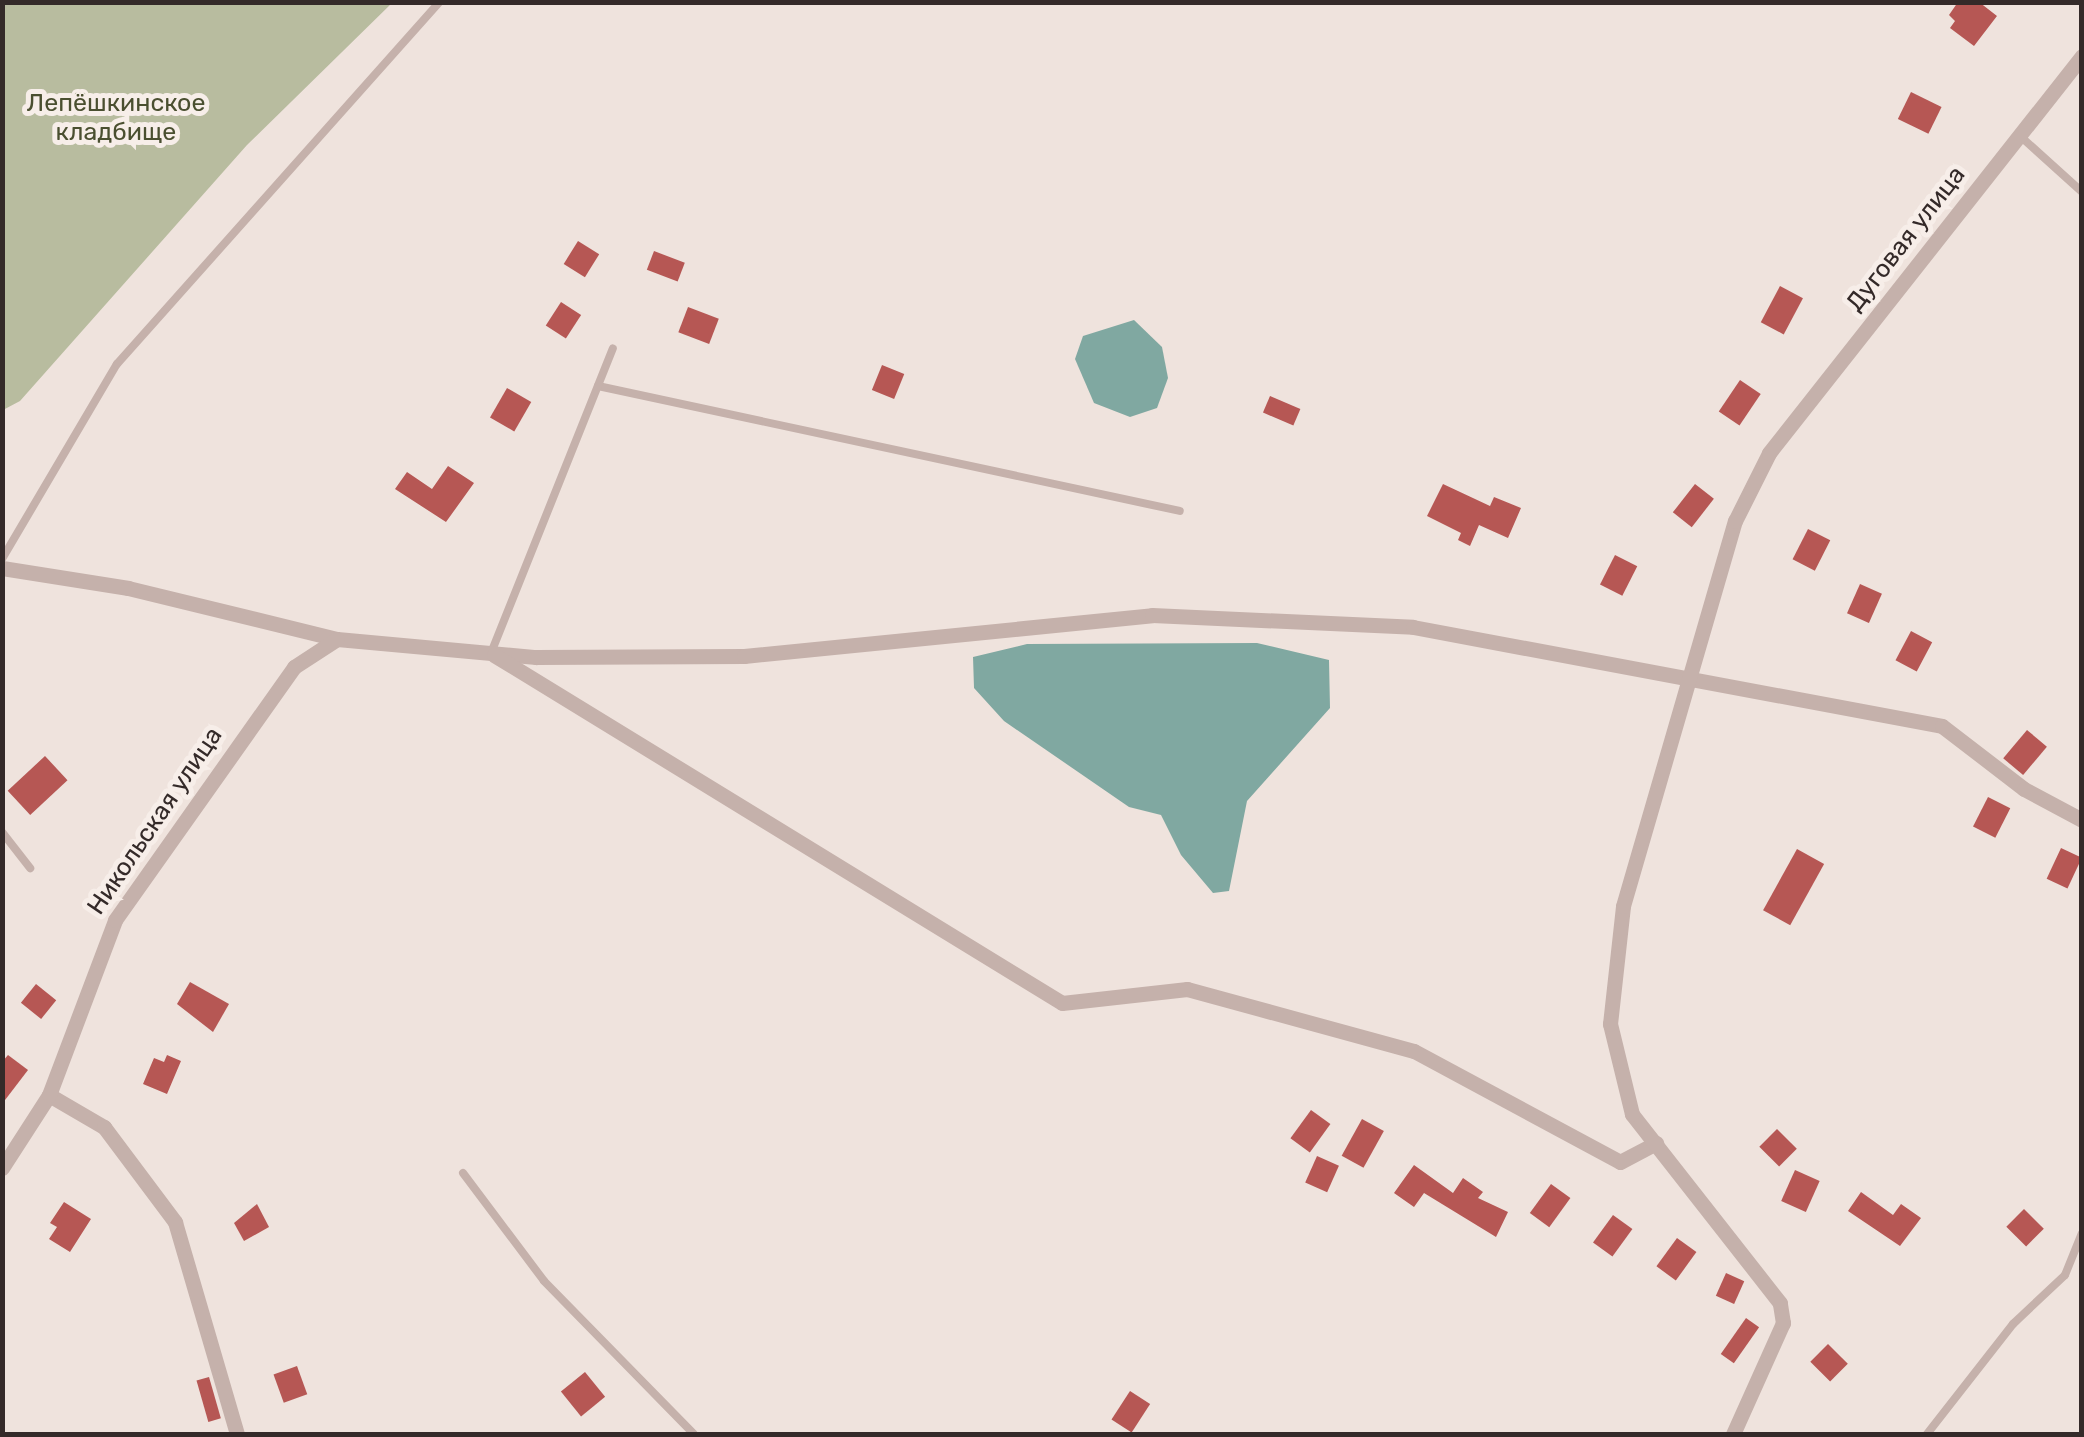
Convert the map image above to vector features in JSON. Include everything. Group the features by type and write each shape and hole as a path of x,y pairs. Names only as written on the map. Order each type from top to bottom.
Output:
{"street":[{"name":"Дуговая улица","path":"1732,1434 1783,1323 1780,1303 1632,1114 1610,1024 1623,906 1685,682 1735,521 1769,453 2082,56"},
{"path":"2,568 128,588 338,639 490,653 744,656 1152,616 1414,627 1685,682 1942,726 2024,789 2082,820"},
{"name":"Никольская улица","path":"2,1168 49,1094 114,920 294,666 338,639"},
{"path":"490,653 1062,1003 1187,990 1414,1051 1620,1162 1656,1143"},
{"path":"49,1094 104,1127 175,1222 237,1434"}],"lane":[{"path":"2,558 117,364 439,2"},
{"path":"2019,135 2082,192"},
{"path":"490,653 613,348"},
{"path":"598,386 1180,511"},
{"path":"2,832 30,868"},
{"path":"462,1174 544,1281 694,1434"},
{"path":"1927,1434 2013,1324 2065,1275 2082,1233"}],"green space":[{"name":"Лепёшкинское кладбище","path":"3,2 392,3 247,145 20,401 3,410"}],"water":[{"path":"1134,320 1162,347 1168,378 1157,408 1130,417 1094,403 1075,359 1083,336"},
{"path":"1257,643 1329,660 1330,708 1247,801 1229,891 1213,893 1181,855 1161,815 1129,807 1004,721 974,688 973,657 1027,644"}],"building":[{"path":"1958,2 1979,2 1997,16 1974,46 1950,28 1955,21 1949,15"},
{"path":"1911,92 1942,107 1928,134 1898,119"},
{"path":"578,241 599,254 585,277 564,264"},
{"path":"654,251 685,263 678,281 647,270"},
{"path":"1780,286 1803,298 1784,334 1761,322"},
{"path":"561,302 581,315 566,339 546,325"},
{"path":"688,307 719,319 709,344 678,332"},
{"path":"882,365 904,374 894,399 872,390"},
{"path":"1740,380 1761,394 1739,425 1719,412"},
{"path":"507,388 531,402 514,431 490,417"},
{"path":"1270,396 1300,409 1293,425 1263,413"},
{"path":"448,466 474,483 446,522 395,489 407,472 432,489"},
{"path":"1443,484 1490,506 1494,497 1521,508 1508,538 1479,525 1470,546 1458,540 1461,533 1427,516"},
{"path":"1695,484 1714,499 1692,527 1673,512"},
{"path":"1808,529 1830,540 1815,571 1793,559"},
{"path":"1615,555 1637,566 1622,596 1600,584"},
{"path":"1860,584 1882,594 1869,623 1847,613"},
{"path":"1911,631 1932,642 1917,671 1896,660"},
{"path":"2027,730 2047,747 2023,775 2003,758"},
{"path":"45,756 68,780 30,815 8,791"},
{"path":"1988,797 2010,808 1995,838 1973,826"},
{"path":"2061,848 2082,858 2067,889 2047,879"},
{"path":"1797,849 1824,864 1790,925 1763,910"},
{"path":"190,982 229,1004 213,1032 177,1004"},
{"path":"36,984 56,1000 41,1019 21,1003"},
{"path":"8,1055 28,1070 2,1104 2,1062"},
{"path":"167,1055 181,1061 167,1094 143,1084 154,1058 164,1062"},
{"path":"1311,1110 1330,1124 1310,1152 1290,1138"},
{"path":"1362,1119 1384,1131 1364,1168 1342,1156"},
{"path":"1777,1129 1797,1149 1779,1166 1759,1147"},
{"path":"1317,1156 1339,1166 1327,1192 1305,1182"},
{"path":"1414,1165 1453,1193 1463,1178 1483,1192 1478,1198 1508,1212 1496,1237 1424,1193 1414,1207 1394,1193"},
{"path":"1795,1170 1820,1181 1806,1212 1781,1201"},
{"path":"1551,1184 1570,1198 1549,1227 1530,1213"},
{"path":"1861,1192 1893,1215 1901,1204 1921,1218 1900,1246 1848,1211"},
{"path":"64,1202 91,1219 70,1252 49,1239 57,1227 50,1223"},
{"path":"257,1204 269,1227 244,1241 234,1223"},
{"path":"2024,1209 2044,1229 2026,1246 2006,1227"},
{"path":"1613,1215 1632,1229 1612,1257 1593,1243"},
{"path":"1677,1238 1696,1252 1676,1280 1656,1266"},
{"path":"1726,1273 1744,1281 1734,1304 1716,1296"},
{"path":"1746,1318 1759,1327 1734,1363 1721,1354"},
{"path":"1828,1344 1848,1364 1830,1381 1810,1362"},
{"path":"297,1366 307,1394 284,1403 274,1375"},
{"path":"585,1372 605,1397 581,1416 561,1392"},
{"path":"209,1377 221,1418 208,1422 197,1381"},
{"path":"1130,1391 1150,1404 1132,1433 1111,1420"}]}
